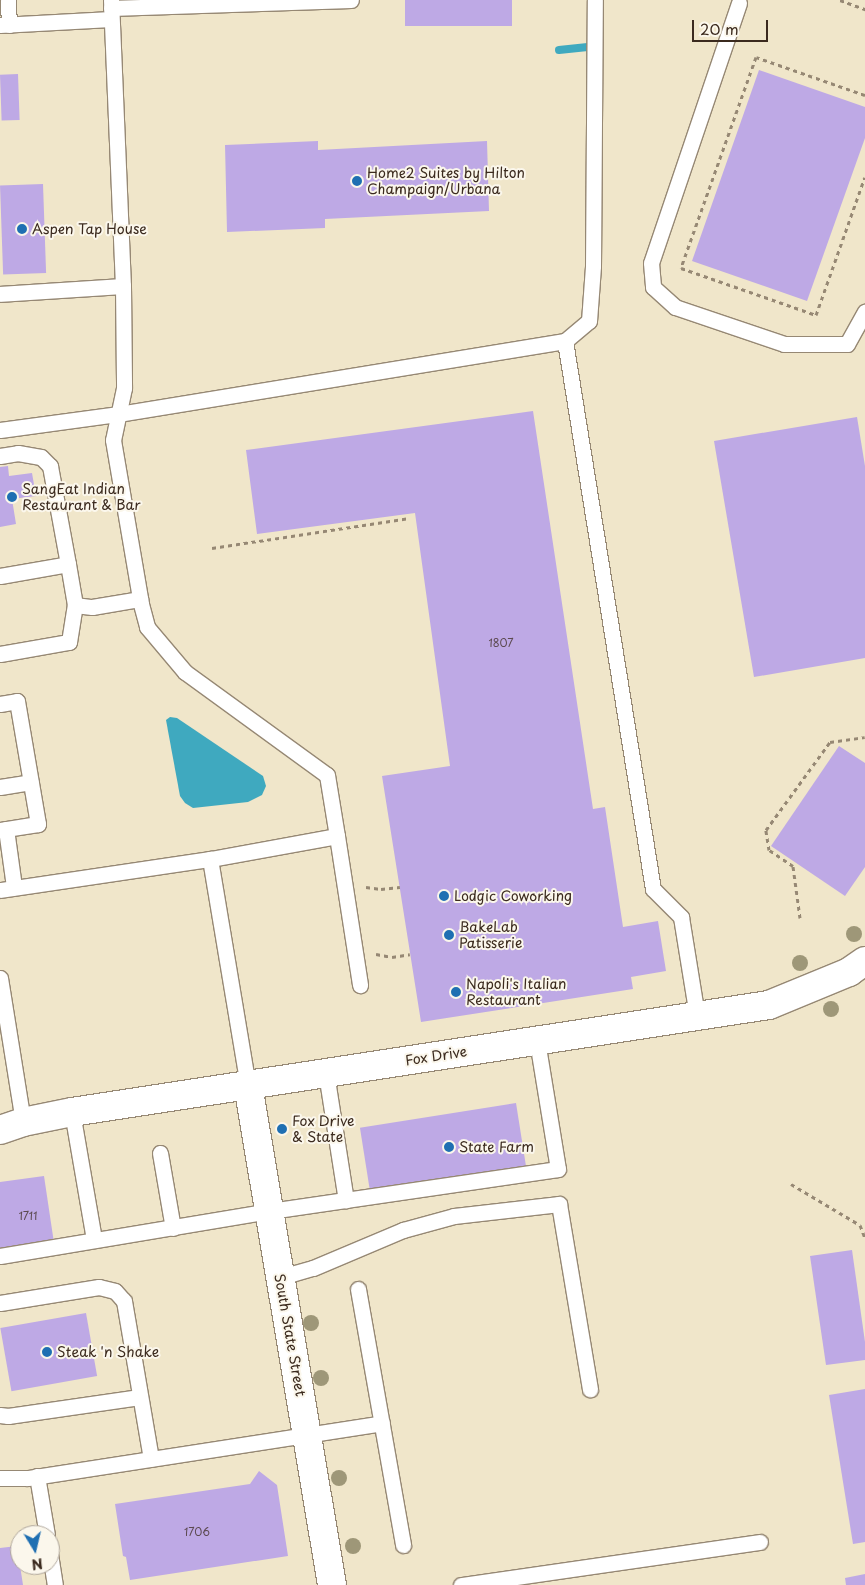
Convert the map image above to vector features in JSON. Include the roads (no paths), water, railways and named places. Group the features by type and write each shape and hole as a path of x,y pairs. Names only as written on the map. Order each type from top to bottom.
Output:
{"street":[{"name":"Fox Drive","path":"12,1126 72,1112 769,1005 849,972 865,961"},
{"name":"South State Street","path":"248,1085 332,1585"}],"lane":[{"path":"8,0 4,25 111,9 351,0"},
{"path":"0,430 119,414 565,341 589,321 593,266 595,0"},
{"path":"739,4 651,263 653,287 675,307 784,344 847,344 860,332 865,312"},
{"path":"111,9 123,286 124,388 113,440 140,599 147,627 185,672 327,775 360,985"},
{"path":"0,294 123,286"},
{"path":"565,341 653,889 681,917 697,1016"},
{"path":"0,456 18,453 41,457 50,466 75,605 69,642 0,654"},
{"path":"0,576 68,564"},
{"path":"75,605 92,607 140,599"},
{"path":"0,704 17,701 38,824 3,829 7,888 210,859 337,836"},
{"path":"0,787 31,782"},
{"path":"210,859 248,1085"},
{"path":"0,978 12,1126"},
{"path":"0,1256 346,1200 558,1169 537,1041"},
{"path":"326,1073 346,1200"},
{"path":"72,1112 94,1240"},
{"path":"160,1153 173,1228"},
{"path":"280,1277 313,1268 403,1230 454,1216 559,1204 590,1390"},
{"path":"0,1303 99,1287 115,1291 124,1301 151,1459"},
{"path":"358,1288 403,1545"},
{"path":"0,1415 8,1416 140,1397"},
{"path":"0,1478 37,1476 382,1423"},
{"path":"37,1476 45,1525"},
{"path":"461,1585 760,1542"}],"water":[{"path":"170,717 177,718 263,776 266,786 262,795 248,802 193,808 185,803 180,796 166,720"}],"waterway":[{"path":"559,50 595,46"}],"place":[{"name":"Home2 Suites by Hilton Champaign/Urbana","path":"357,181"},
{"name":"Aspen Tap House","path":"22,229"},
{"name":"SangEat Indian Restaurant & Bar","path":"12,497"},
{"name":"Lodgic Coworking","path":"444,896"},
{"name":"BakeLab Patisserie","path":"449,935"},
{"name":"Napoli's Italian Restaurant","path":"456,992"},
{"name":"Fox Drive & State","path":"282,1129"},
{"name":"State Farm","path":"449,1147"},
{"name":"Steak 'n Shake","path":"47,1352"}]}
